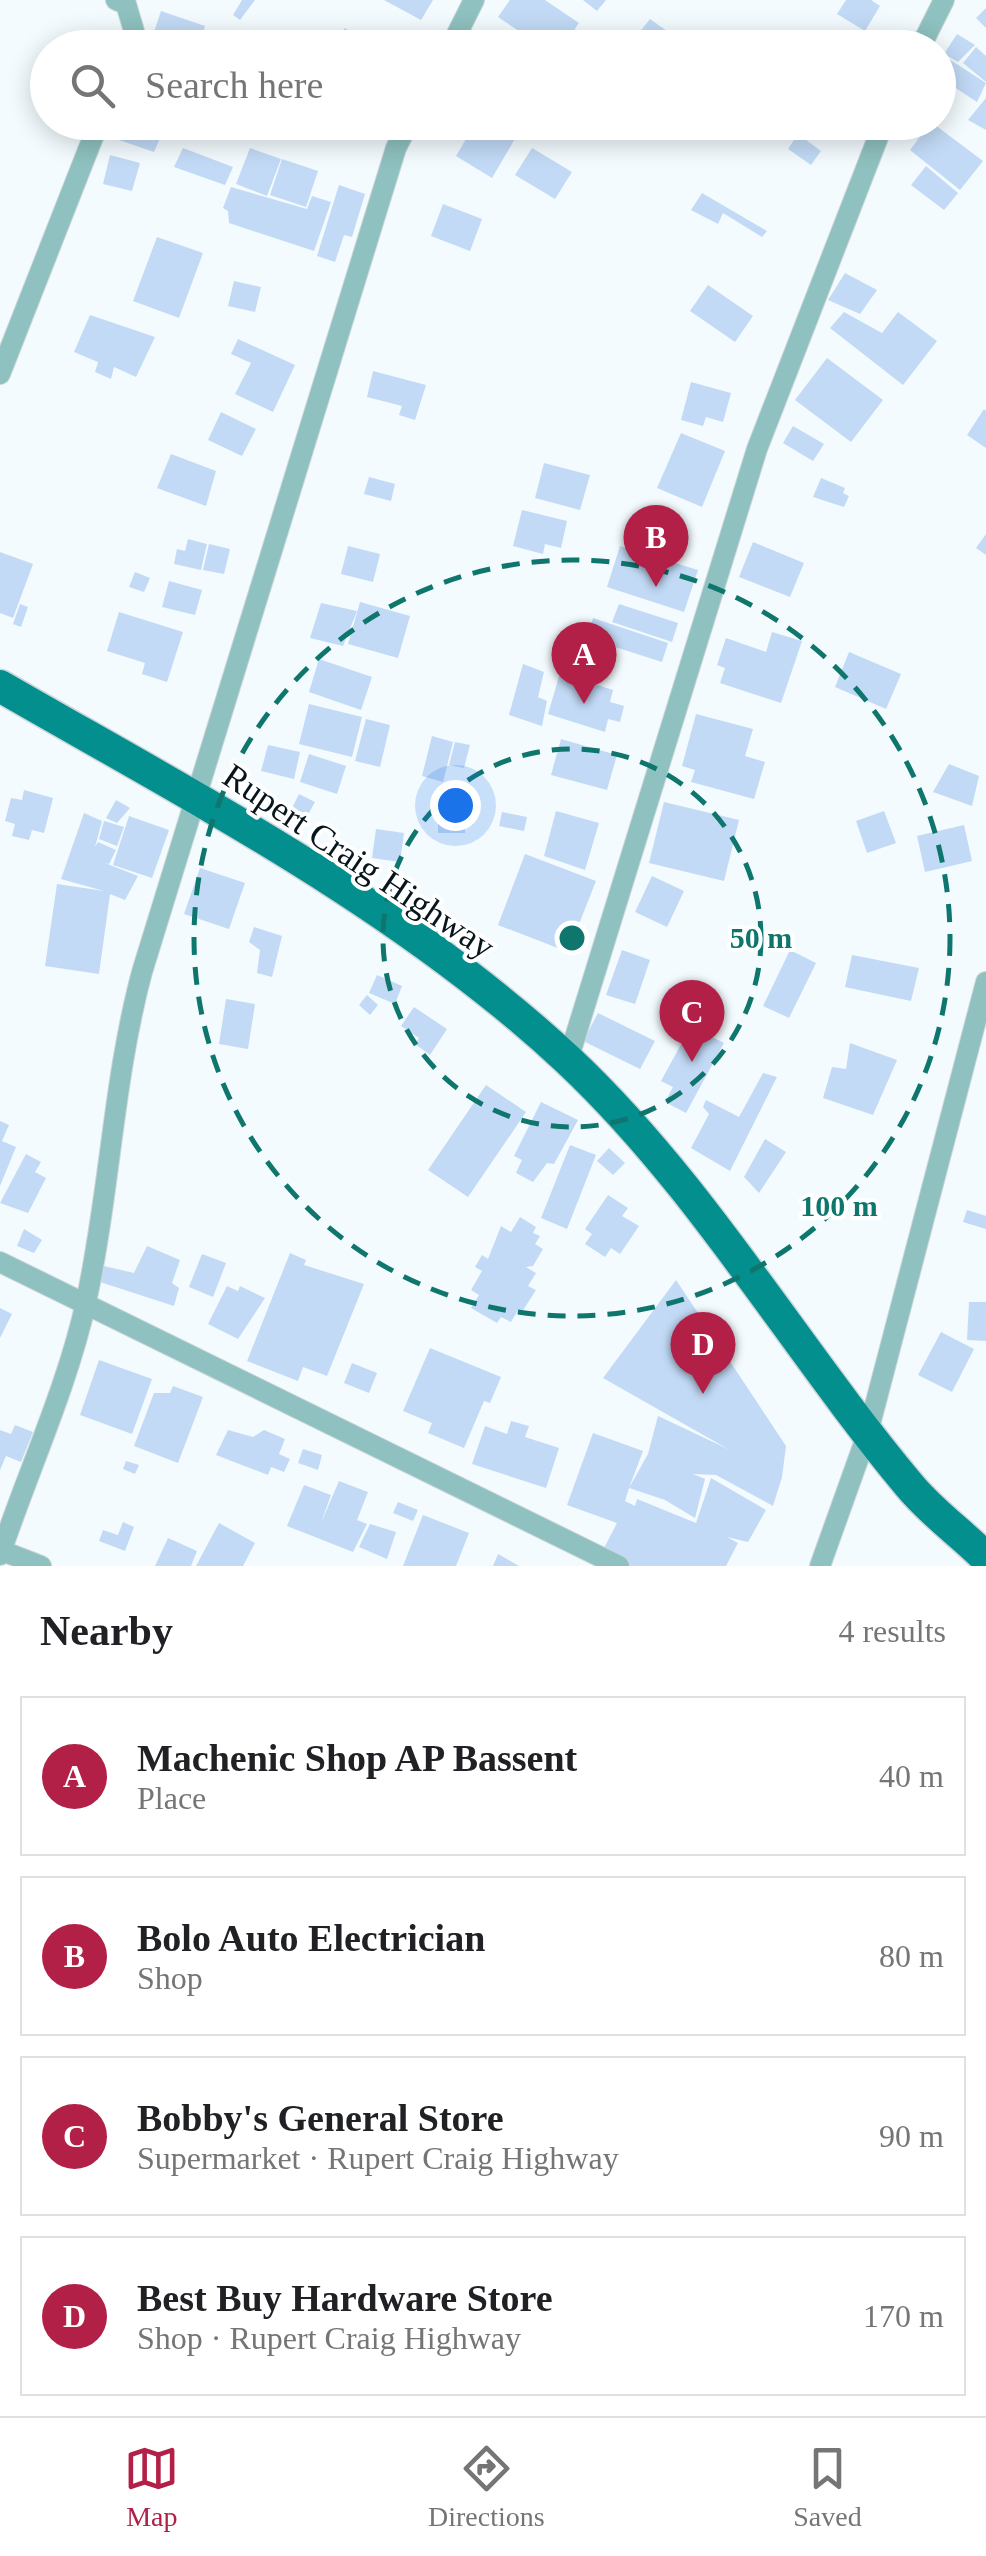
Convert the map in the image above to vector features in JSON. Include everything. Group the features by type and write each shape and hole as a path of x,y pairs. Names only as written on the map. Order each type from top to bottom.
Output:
{"main road":[{"name":"Rupert Craig Highway","path":"0,686 196,800 434,951 568,1060 658,1155 868,1432 935,1513 986,1558"}],"street":[{"path":"116,0 126,4 134,30"},
{"path":"459,30 474,0"},
{"path":"929,30 944,0"},
{"path":"0,374 92,140"},
{"path":"41,1566 0,1552 86,1306 109,1176 122,1046 400,140"},
{"path":"568,1060 756,449 877,140"},
{"path":"820,1566 868,1432 986,982"},
{"path":"0,1262 619,1566"}],"building":[{"path":"242,0 255,0 240,20 233,15"},
{"path":"384,0 433,0 421,20"},
{"path":"510,0 545,0 579,23 574,30 517,30 498,17"},
{"path":"583,0 606,0 597,11"},
{"path":"846,0 871,0 880,6 866,30 837,14"},
{"path":"986,8 986,28 976,18"},
{"path":"161,11 205,26 204,30 155,30"},
{"path":"650,19 666,30 641,30"},
{"path":"956,36 975,45 958,62 956,61"},
{"path":"976,47 986,56 986,82 963,63"},
{"path":"956,64 986,83 977,102 956,88"},
{"path":"986,98 986,130 968,120"},
{"path":"119,140 159,140 154,152"},
{"path":"465,140 514,140 492,178 456,156"},
{"path":"794,140 806,140 821,151 811,165 788,149"},
{"path":"918,140 955,140 983,161 960,190 910,150"},
{"path":"183,148 233,167 225,185 174,167"},
{"path":"250,148 281,159 267,196 236,184"},
{"path":"532,148 572,172 555,199 515,175"},
{"path":"110,155 140,163 132,191 103,184"},
{"path":"282,159 318,171 306,207 270,195"},
{"path":"926,166 958,193 944,210 911,185"},
{"path":"339,185 365,194 352,237 344,235 335,262 317,256"},
{"path":"231,187 307,209 312,196 331,202 314,251 229,223 228,211 223,208"},
{"path":"702,193 767,231 762,237 723,213 718,224 691,210"},
{"path":"443,204 482,219 470,251 431,236"},
{"path":"157,237 203,253 179,318 133,301"},
{"path":"845,273 877,290 860,314 828,300"},
{"path":"234,281 261,287 255,312 228,306"},
{"path":"708,285 753,316 735,342 690,311"},
{"path":"844,312 882,333 898,312 937,341 903,385 830,328"},
{"path":"90,315 155,337 136,377 114,367 111,379 95,372 98,362 74,352"},
{"path":"238,339 295,365 273,412 235,394 251,363 231,354"},
{"path":"827,358 883,400 851,442 795,400"},
{"path":"373,371 426,385 415,420 399,415 402,406 367,397"},
{"path":"691,382 731,393 723,422 706,417 703,426 681,420"},
{"path":"986,411 986,448 967,435"},
{"path":"221,412 256,429 242,456 208,440"},
{"path":"793,426 824,444 813,461 783,443"},
{"path":"681,433 725,451 702,507 657,488"},
{"path":"171,454 216,471 206,506 157,488"},
{"path":"544,463 590,475 580,510 535,498"},
{"path":"369,477 395,484 391,501 364,494"},
{"path":"821,478 845,488 843,493 849,496 844,507 813,497"},
{"path":"522,510 567,521 561,548 545,544 543,554 513,546"},
{"path":"986,534 986,555 976,548"},
{"path":"188,539 207,544 201,570 174,564 177,549 185,551"},
{"path":"753,542 804,563 790,597 739,577"},
{"path":"209,544 230,549 224,574 203,570"},
{"path":"348,546 380,554 373,582 341,574"},
{"path":"620,546 698,570 684,612 607,587"},
{"path":"0,552 33,564 13,618 0,613"},
{"path":"135,572 150,578 144,592 129,587"},
{"path":"169,581 202,590 195,615 162,607"},
{"path":"360,602 410,616 398,658 348,644"},
{"path":"321,603 357,611 343,646 310,638"},
{"path":"20,604 28,607 21,627 13,624"},
{"path":"619,604 678,623 672,642 612,622"},
{"path":"119,612 183,632 167,682 142,674 145,663 107,651"},
{"path":"593,618 668,643 662,662 587,638"},
{"path":"772,632 802,641 781,703 720,683 725,668 717,665 726,638 766,652"},
{"path":"849,652 901,674 886,709 835,687"},
{"path":"319,659 372,677 361,710 309,692"},
{"path":"523,664 544,672 538,697 547,701 542,726 509,715"},
{"path":"560,673 613,690 610,702 624,706 620,722 608,719 605,732 548,714"},
{"path":"309,704 362,717 352,757 299,744"},
{"path":"696,714 753,729 745,756 765,762 754,799 691,782 695,770 682,766"},
{"path":"366,719 390,725 380,767 355,761"},
{"path":"432,736 453,742 443,782 422,776"},
{"path":"561,739 617,755 607,790 551,775"},
{"path":"455,742 470,745 464,768 449,765"},
{"path":"268,745 300,752 294,779 261,771"},
{"path":"309,754 346,766 337,794 300,782"},
{"path":"949,764 979,776 972,806 933,792"},
{"path":"24,790 53,798 44,833 32,830 29,840 12,836 15,824 5,821 11,798 22,800"},
{"path":"299,794 315,802 304,822 289,814"},
{"path":"438,797 465,797 465,833 438,833"},
{"path":"116,800 130,808 117,823 106,818"},
{"path":"664,802 739,820 724,881 649,863"},
{"path":"556,811 599,823 585,870 544,856"},
{"path":"884,811 896,843 867,853 856,821"},
{"path":"502,812 527,817 524,831 499,826"},
{"path":"84,813 102,821 95,847 98,842 116,850 109,864 105,863 138,876 125,900 110,894 99,974 45,966 57,884 104,891 61,879"},
{"path":"129,816 169,830 152,878 113,865"},
{"path":"104,821 124,827 117,846 99,839"},
{"path":"964,825 972,861 925,872 917,836"},
{"path":"376,829 404,833 400,862 372,858"},
{"path":"525,854 596,881 568,952 498,925"},
{"path":"200,868 245,883 229,929 184,914"},
{"path":"652,876 684,891 667,927 635,912"},
{"path":"254,927 282,936 272,977 257,973 260,950 249,942"},
{"path":"622,950 650,960 635,1004 606,995"},
{"path":"790,950 816,963 789,1018 763,1006"},
{"path":"852,955 919,968 911,1001 845,987"},
{"path":"377,975 402,986 395,1004 369,993"},
{"path":"367,995 378,1005 370,1015 359,1005"},
{"path":"226,999 255,1004 248,1049 219,1044"},
{"path":"414,1007 447,1029 430,1055 415,1044 419,1038 401,1026"},
{"path":"598,1013 655,1041 640,1069 583,1041"},
{"path":"691,1026 724,1043 686,1113 665,1102 673,1087 661,1081"},
{"path":"850,1043 897,1060 873,1115 823,1098 832,1067 846,1069"},
{"path":"763,1073 777,1077 730,1171 691,1148 709,1114 703,1107 706,1100 739,1117"},
{"path":"486,1085 526,1112 468,1197 428,1170"},
{"path":"541,1102 578,1120 554,1164 547,1163 533,1182 516,1173 522,1160 514,1156"},
{"path":"0,1121 9,1125 2,1141 16,1147 0,1186"},
{"path":"765,1139 786,1152 759,1193 744,1177"},
{"path":"570,1145 596,1155 567,1229 541,1218"},
{"path":"609,1148 625,1163 613,1175 597,1161"},
{"path":"26,1154 41,1162 35,1172 46,1178 28,1213 0,1203"},
{"path":"608,1195 628,1208 622,1216 639,1226 620,1254 611,1248 605,1257 585,1244 592,1234 585,1229"},
{"path":"967,1210 986,1216 986,1229 963,1222"},
{"path":"520,1217 536,1227 533,1233 540,1236 535,1244 543,1249 533,1266 526,1267 536,1273 528,1286 536,1290 511,1322 501,1317 497,1323 471,1308 479,1295 471,1290 482,1271 475,1267 482,1255 488,1259 501,1226 511,1232"},
{"path":"24,1229 42,1240 34,1253 17,1246"},
{"path":"147,1246 180,1260 172,1283 179,1288 174,1306 100,1282 104,1266 134,1273"},
{"path":"290,1253 306,1260 304,1265 364,1284 327,1376 303,1367 298,1381 247,1361"},
{"path":"202,1254 226,1263 213,1297 189,1287"},
{"path":"676,1280 786,1446 782,1477 773,1506 716,1475 693,1474 705,1479 695,1518 665,1500 629,1488 648,1454 658,1416 728,1449 603,1378"},
{"path":"227,1286 238,1291 240,1286 265,1298 238,1339 208,1324"},
{"path":"969,1302 986,1302 986,1341 967,1340"},
{"path":"0,1308 12,1314 0,1338"},
{"path":"941,1332 974,1349 952,1392 918,1375"},
{"path":"430,1348 501,1377 490,1403 484,1401 464,1448 428,1433 432,1423 403,1411"},
{"path":"99,1360 152,1379 132,1434 80,1415"},
{"path":"352,1363 377,1373 369,1393 344,1383"},
{"path":"173,1386 203,1397 178,1463 134,1446 154,1393 170,1393"},
{"path":"511,1421 529,1426 525,1437 559,1448 546,1488 472,1464 485,1426 507,1434"},
{"path":"15,1425 33,1432 21,1462 6,1456 0,1470 0,1430 11,1434"},
{"path":"228,1430 253,1437 264,1430 285,1439 279,1454 290,1459 284,1472 271,1467 268,1475 216,1455"},
{"path":"593,1433 643,1451 625,1501 635,1506 637,1499 696,1523 711,1478 766,1510 748,1542 727,1537 738,1543 726,1566 631,1566 602,1552 617,1523 567,1505"},
{"path":"303,1449 322,1455 318,1470 298,1463"},
{"path":"126,1461 139,1465 135,1474 123,1469"},
{"path":"339,1481 368,1492 357,1520 367,1524 353,1552 287,1526 304,1485 331,1495 321,1523"},
{"path":"398,1502 418,1510 413,1521 393,1513"},
{"path":"423,1515 469,1533 456,1566 403,1566"},
{"path":"123,1522 134,1527 125,1551 99,1541 103,1530 118,1535"},
{"path":"219,1523 255,1543 243,1566 196,1566"},
{"path":"370,1524 396,1532 387,1559 359,1547"},
{"path":"168,1538 197,1551 191,1566 155,1566"},
{"path":"498,1554 519,1566 493,1566"}],"place":[{"name":"Bolo Auto Electrician","path":"656,587"},
{"name":"Machenic Shop AP Bassent","path":"584,704"},
{"name":"Bobby's General Store","path":"692,1062"},
{"name":"Best Buy Hardware Store","path":"703,1394"}]}
